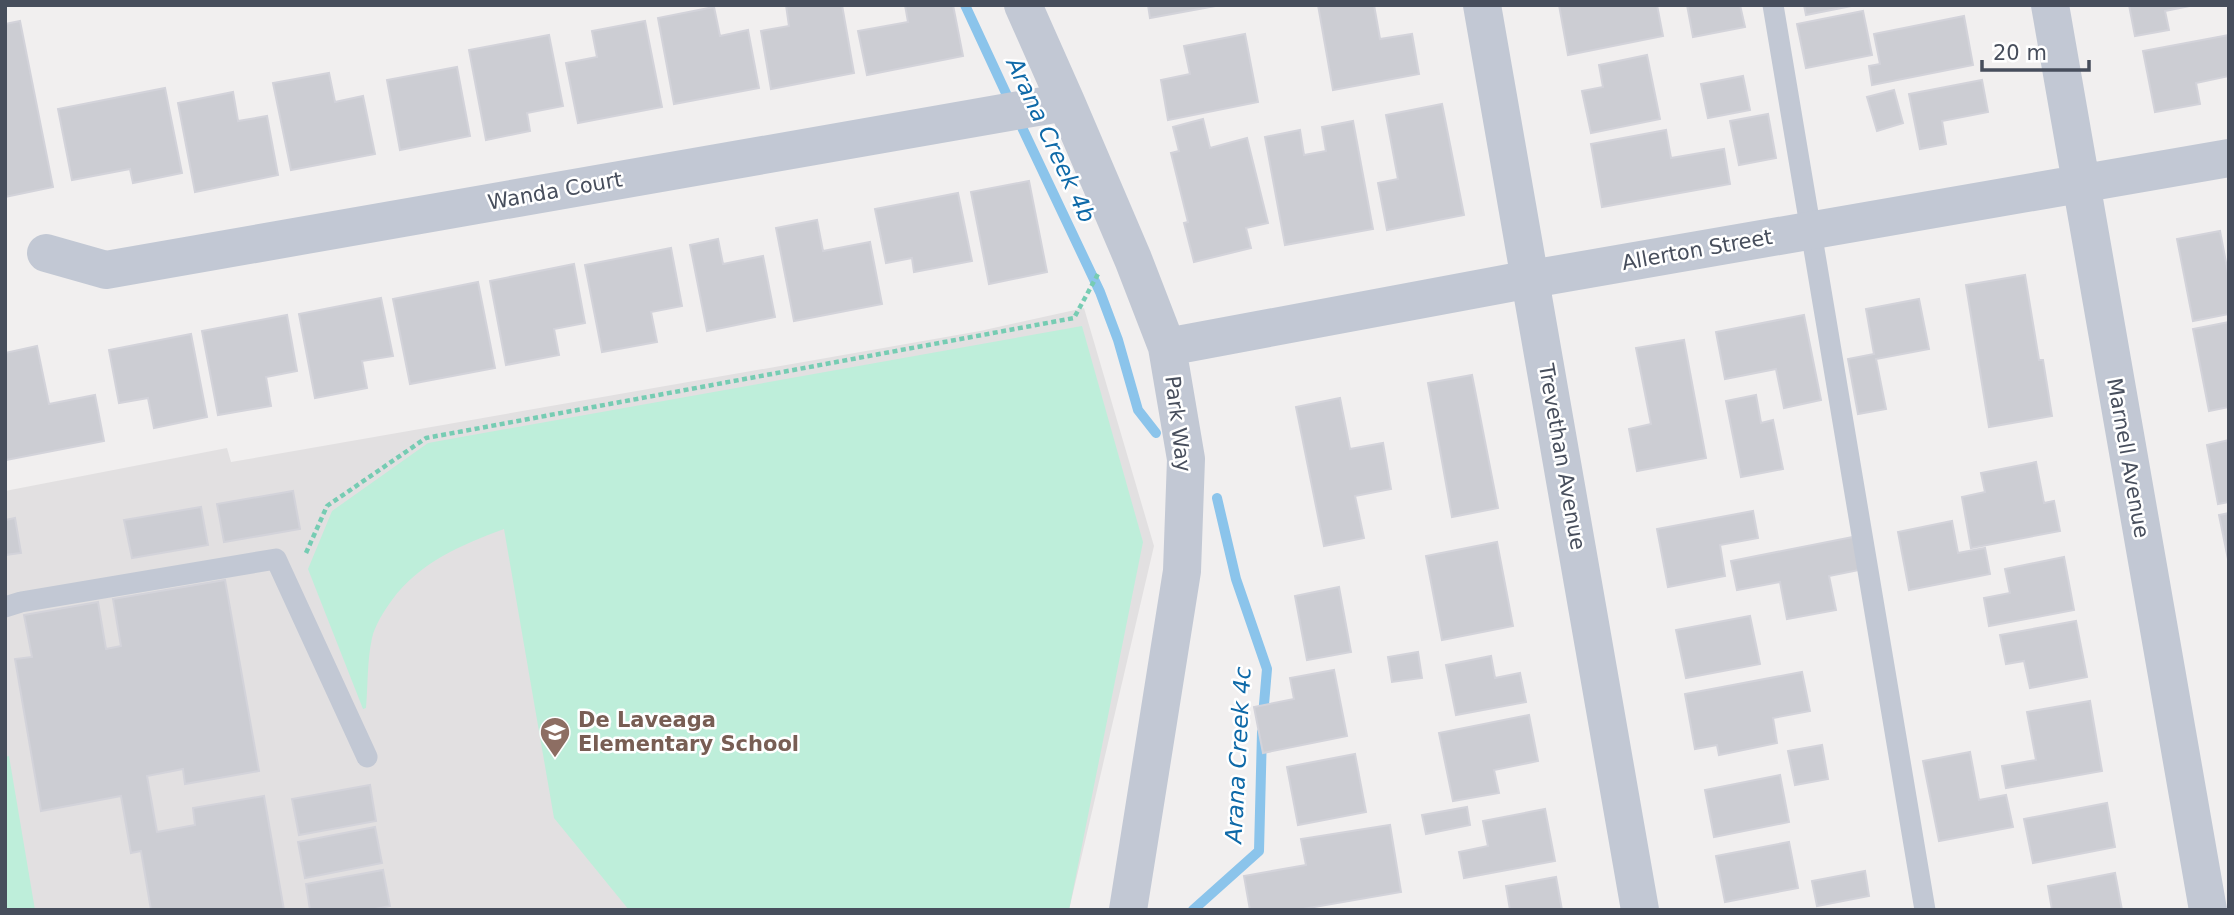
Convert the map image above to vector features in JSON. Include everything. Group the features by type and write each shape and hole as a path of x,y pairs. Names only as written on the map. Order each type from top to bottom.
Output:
{"street":[{"name":"Park Way","path":"1023,5 1133,259 1167,347 1186,459 1182,571 1128,910"},
{"name":"Trevethan Avenue","path":"1482,5 1640,910"},
{"name":"Marnell Avenue","path":"2050,5 2208,910"},
{"name":"Wanda Court","path":"46,253 106,270 1066,102"},
{"name":"Allerton Street","path":"1167,347 1531,279 2229,158"}],"lane":[{"path":"1773,5 1925,910"},
{"path":"5,607 21,602 276,559 367,757"}],"path":[{"path":"289,588 327,506 426,438 1074,318 1101,268"}],"shaded area":[{"name":"De Laveaga Elementary School","path":"1084,308 1154,546 1069,910 5,910 5,491 227,448 231,462 980,331"}],"green space":[{"path":"1082,326 1143,542 1069,910 629,910 554,818 504,529 442,556 415,575 392,600 372,638 366,708 363,709 308,569 332,511 428,443"},
{"path":"9,756 35,910 5,910 5,757"}],"building":[{"path":"786,5 842,5 854,73 771,89 761,31 789,26"},
{"path":"905,5 953,5 963,56 867,75 858,31 908,22"},
{"path":"1148,5 1216,5 1216,6 1150,18"},
{"path":"1318,5 1374,5 1380,39 1412,34 1419,74 1333,90"},
{"path":"1559,5 1657,5 1663,36 1568,55"},
{"path":"1687,5 1740,5 1745,27 1693,37"},
{"path":"1804,5 1851,5 1852,6 1806,15"},
{"path":"2129,5 2190,6 2165,11 2169,30 2135,36"},
{"path":"714,7 720,36 748,30 759,88 674,104 658,18"},
{"path":"1863,11 1872,55 1806,68 1797,24"},
{"path":"1964,16 1973,65 1872,85 1869,66 1880,64 1874,34"},
{"path":"20,21 53,187 5,197 5,24"},
{"path":"645,21 662,107 578,123 566,63 597,57 592,31"},
{"path":"1245,34 1258,102 1168,120 1161,80 1190,74 1184,46"},
{"path":"549,35 563,106 527,113 530,131 486,140 469,50"},
{"path":"2229,35 2229,76 2196,83 2200,104 2155,112 2143,51"},
{"path":"1647,55 1660,119 1591,133 1582,91 1603,87 1599,65"},
{"path":"457,67 470,136 400,150 387,80"},
{"path":"329,73 335,102 363,96 375,154 291,170 273,83"},
{"path":"1743,76 1750,110 1708,118 1701,84"},
{"path":"1982,80 1988,112 1942,121 1946,144 1920,149 1909,94"},
{"path":"165,88 182,173 133,183 130,169 72,180 58,109"},
{"path":"1894,90 1903,123 1877,131 1867,97"},
{"path":"233,92 238,121 267,116 278,175 195,192 178,103"},
{"path":"1442,104 1464,215 1387,230 1378,183 1398,179 1386,115"},
{"path":"1768,114 1776,158 1739,165 1730,121"},
{"path":"1203,119 1210,148 1247,138 1268,223 1246,228 1251,248 1194,262 1184,223 1188,222 1171,153 1179,151 1173,127"},
{"path":"1353,121 1373,229 1285,245 1265,137 1300,130 1304,155 1326,151 1322,127"},
{"path":"1666,130 1671,158 1724,149 1730,184 1602,207 1591,144"},
{"path":"1029,181 1047,272 989,284 971,192"},
{"path":"958,193 972,261 914,272 912,258 886,263 875,209"},
{"path":"817,220 823,251 870,242 882,304 794,321 776,228"},
{"path":"2220,231 2229,278 2229,314 2193,321 2177,239"},
{"path":"718,239 723,264 763,256 775,317 707,331 690,245"},
{"path":"671,248 682,306 651,312 657,342 602,352 585,265"},
{"path":"574,264 585,323 554,329 559,355 506,365 490,281"},
{"path":"2025,275 2039,360 2043,360 2052,416 1989,427 1966,285"},
{"path":"478,282 495,368 410,384 393,299"},
{"path":"381,298 393,356 362,361 367,388 315,398 299,314"},
{"path":"1919,299 1929,349 1876,359 1886,409 1858,414 1848,359 1874,354 1866,309"},
{"path":"287,315 297,371 266,377 271,406 218,415 202,331"},
{"path":"1804,315 1821,400 1784,408 1776,369 1725,379 1716,332"},
{"path":"2229,322 2229,407 2209,411 2193,329"},
{"path":"191,334 207,417 154,428 148,398 119,403 109,350"},
{"path":"1684,340 1706,458 1637,471 1629,429 1651,424 1636,348"},
{"path":"37,346 49,404 95,395 104,441 6,460 5,353"},
{"path":"1472,375 1498,508 1452,517 1428,383"},
{"path":"1756,395 1761,423 1773,420 1783,469 1741,477 1726,401"},
{"path":"1340,398 1350,449 1383,443 1391,489 1355,496 1364,538 1324,546 1296,407"},
{"path":"2229,440 2229,502 2218,504 2207,445"},
{"path":"2036,462 2044,503 2054,501 2060,531 1971,548 1962,497 1985,492 1981,473"},
{"path":"293,491 300,529 224,542 217,504"},
{"path":"201,507 208,545 132,558 124,520"},
{"path":"1753,511 1758,538 1720,545 1725,576 1668,587 1657,529"},
{"path":"2229,513 2229,564 2219,515"},
{"path":"15,518 21,553 5,555 5,520"},
{"path":"1952,521 1958,553 1985,548 1990,574 1909,590 1898,532"},
{"path":"1853,537 1859,570 1829,576 1836,610 1787,619 1780,582 1737,590 1731,561"},
{"path":"1497,542 1513,626 1442,640 1426,556"},
{"path":"2064,557 2074,610 1989,626 1984,598 2010,593 2005,569"},
{"path":"225,580 259,771 185,784 183,769 147,776 157,832 195,825 193,808 264,796 284,910 151,910 141,851 131,853 121,796 41,811 15,659 32,657 24,615 98,602 106,649 121,646 113,599"},
{"path":"1339,587 1351,652 1307,660 1295,596"},
{"path":"1750,616 1760,664 1686,678 1676,630"},
{"path":"2076,621 2087,677 2030,688 2024,661 2006,664 2000,635"},
{"path":"1418,652 1422,678 1392,682 1388,657"},
{"path":"1491,656 1495,678 1520,673 1526,702 1456,715 1446,665"},
{"path":"1334,670 1347,736 1263,753 1254,707 1294,699 1290,678"},
{"path":"1802,672 1810,711 1773,718 1777,743 1719,755 1717,745 1695,749 1685,694"},
{"path":"2090,701 2102,771 2006,788 2002,766 2036,760 2027,712"},
{"path":"1529,715 1538,761 1494,770 1499,793 1453,801 1439,733"},
{"path":"1822,745 1828,779 1795,785 1788,751"},
{"path":"1970,752 1979,800 2006,795 2013,827 1939,841 1923,761"},
{"path":"1355,754 1366,812 1298,825 1287,767"},
{"path":"1780,775 1789,822 1714,837 1705,790"},
{"path":"370,785 376,821 299,835 292,799"},
{"path":"2107,803 2115,847 2033,863 2024,819"},
{"path":"1467,807 1470,825 1426,834 1422,815"},
{"path":"1545,809 1555,861 1464,878 1459,852 1488,846 1483,821"},
{"path":"1390,825 1401,892 1297,910 1250,910 1244,876 1306,865 1301,839"},
{"path":"375,827 382,863 305,878 298,842"},
{"path":"1789,842 1798,888 1725,902 1716,856"},
{"path":"383,870 390,906 370,910 310,910 306,884"},
{"path":"1865,871 1869,896 1817,906 1812,881"},
{"path":"2115,873 2122,910 2052,910 2048,886"},
{"path":"1556,877 1562,910 1510,910 1506,886"}],"waterway":[{"name":"Arana Creek 4b","path":"965,5 1011,104"},
{"name":"Arana Creek 4b","path":"1018,119 1100,292 1118,340 1138,410 1156,433"},
{"name":"Arana Creek 4c","path":"1217,498 1236,579 1267,669 1263,716"},
{"name":"Arana Creek 4c","path":"1193,910 1259,851 1262,732"}],"place":[{"name":"De Laveaga Elementary School","path":"555,759"}]}
